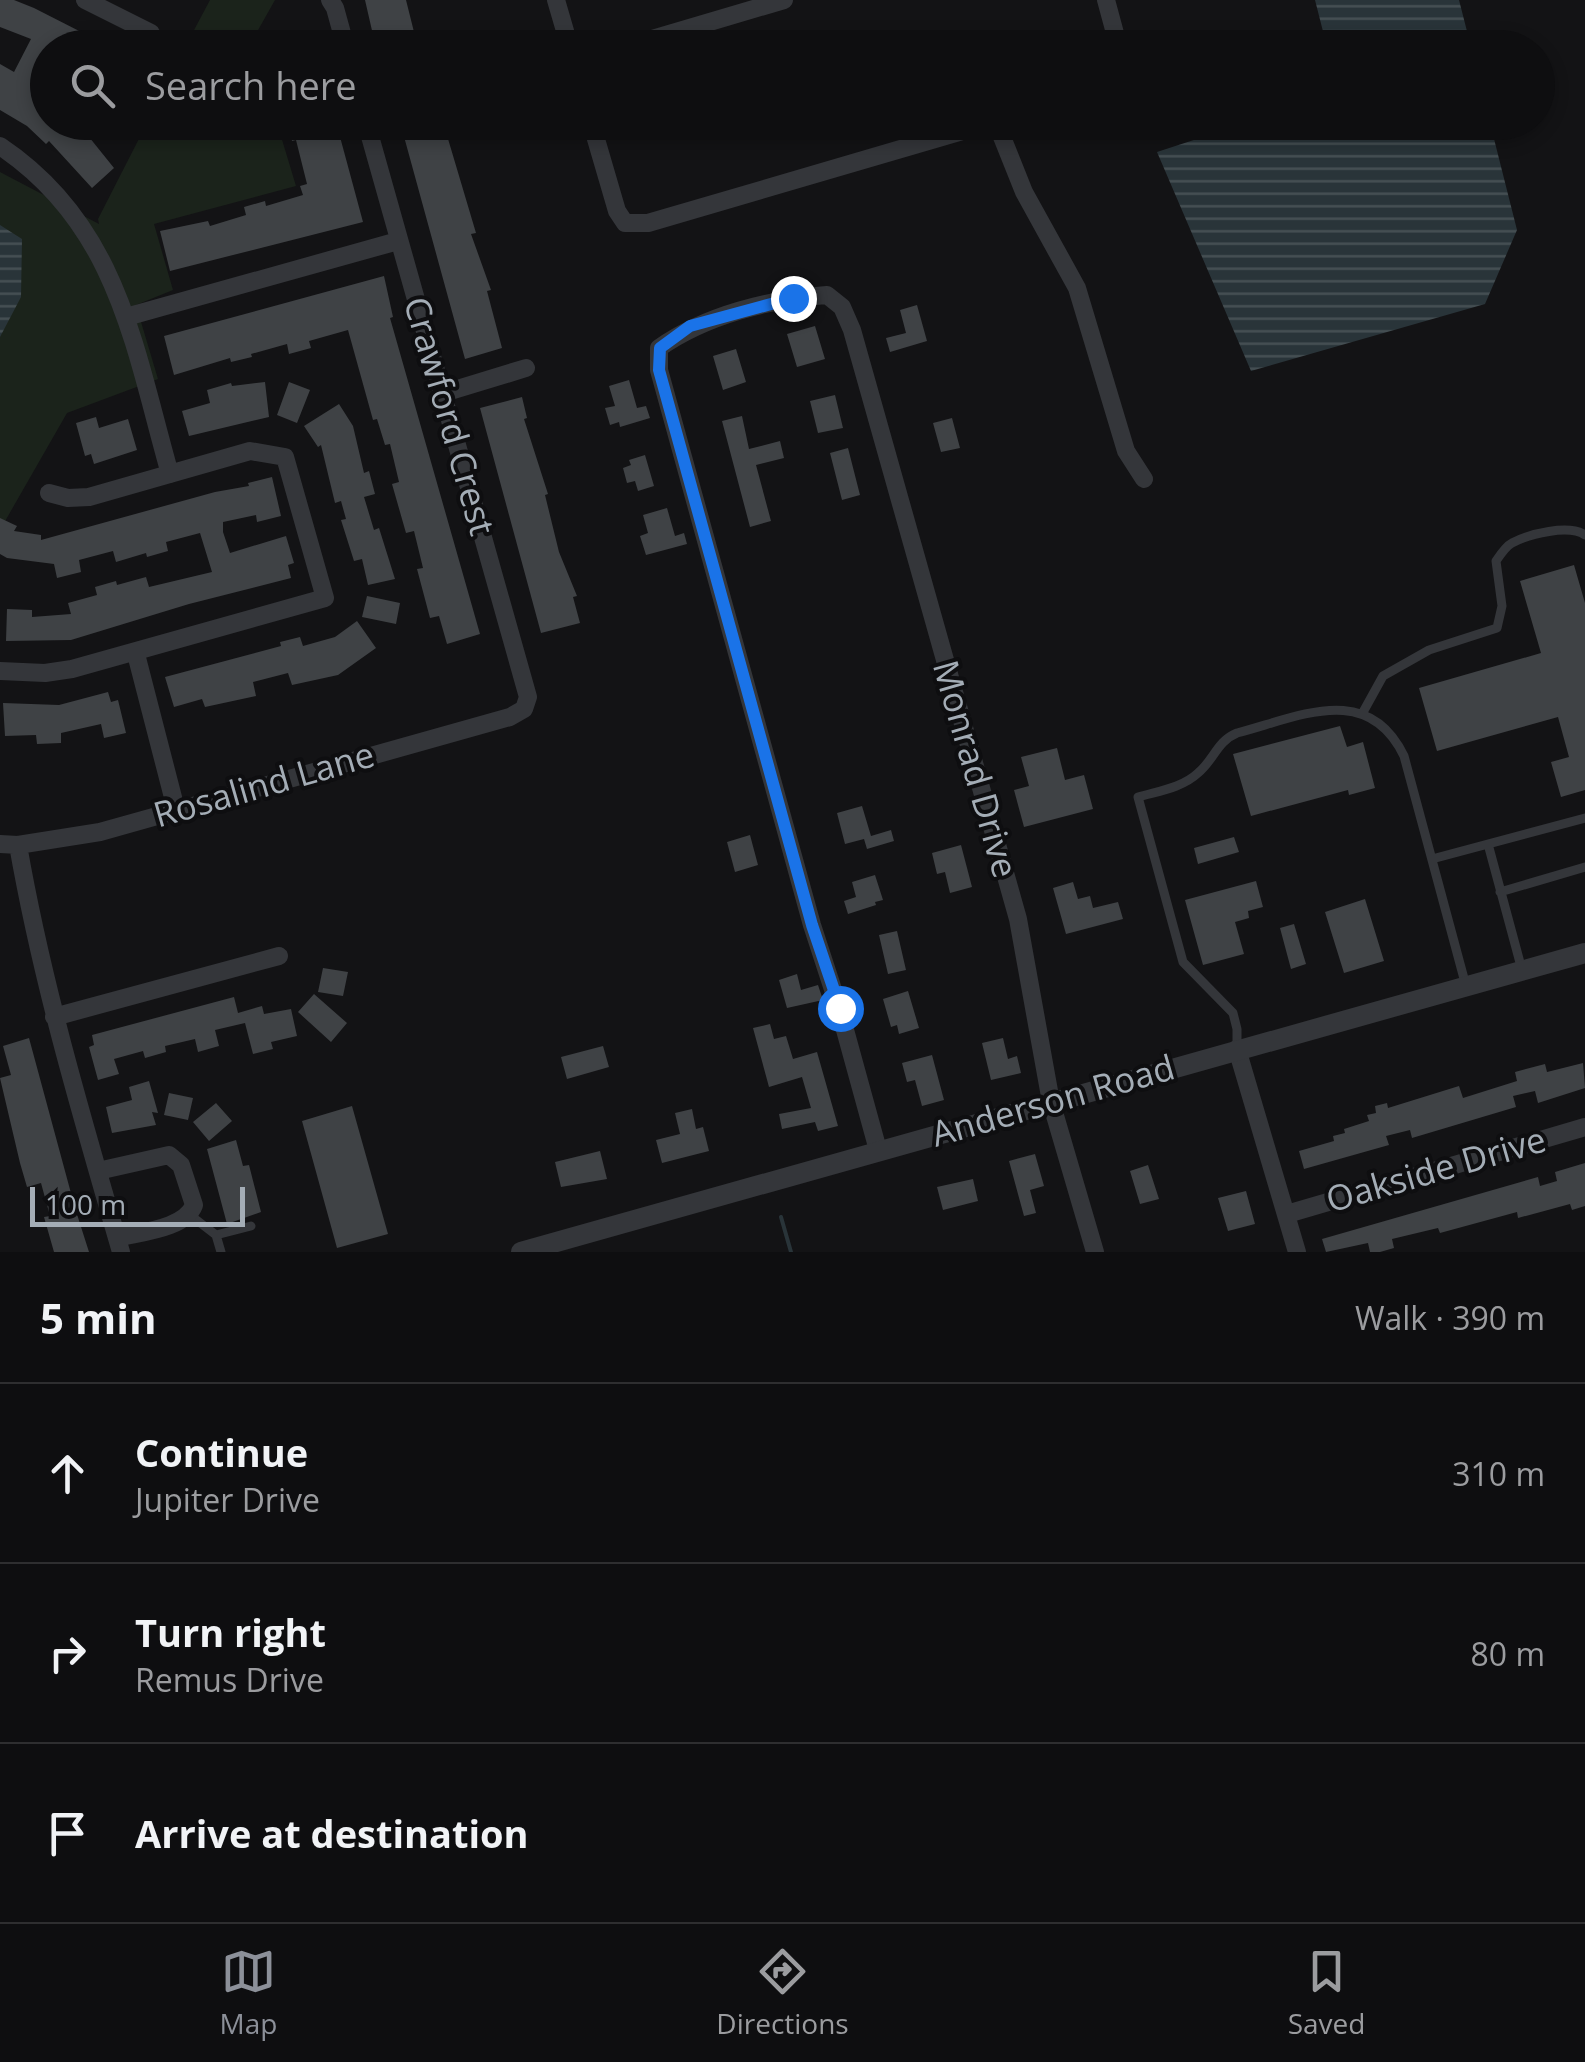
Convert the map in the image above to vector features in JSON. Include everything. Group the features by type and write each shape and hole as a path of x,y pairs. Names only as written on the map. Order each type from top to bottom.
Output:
{"street":[{"path":"85,0 143,30"},
{"path":"330,0 341,30"},
{"path":"556,0 565,30"},
{"path":"674,30 744,6 784,0"},
{"path":"1106,0 1114,30"},
{"name":"Crawford Crest","path":"371,140 528,697 524,709"},
{"path":"596,140 617,211 626,223 648,223 932,140"},
{"path":"1002,140 1024,192 1077,288 1126,451 1144,479"},
{"path":"0,146 73,212 106,263 126,317 170,474"},
{"path":"126,317 398,241"},
{"name":"Monrad Drive","path":"878,1150 840,1008 812,925 675,420 662,386 660,348 690,326 793,298 828,296 842,307 852,330 1028,964 1052,1102 1095,1252"},
{"path":"444,394 526,368"},
{"path":"0,671 45,673 136,654 326,598 285,456 250,451 90,497 68,498 49,493"},
{"path":"136,654 176,810"},
{"name":"Rosalind Lane","path":"9,845 100,832 510,717 524,709"},
{"path":"9,845 54,1017 119,1245 190,1216 194,1206 181,1165 169,1154 98,1171"},
{"name":"Anderson Road","path":"521,1252 1585,953"},
{"path":"54,1017 280,956"},
{"path":"1238,1050 1297,1252"},
{"name":"Oakside Drive","path":"1286,1214 1585,1127"}],"lane":[{"path":"1362,714 1383,676 1429,650 1497,628 1502,606 1496,562 1510,544 1549,532 1578,530 1585,535"},
{"path":"1238,1050 1238,1030 1232,1013 1183,962 1138,797 1178,786 1194,777 1226,738 1237,733 1338,708 1362,714 1397,740 1466,986"},
{"path":"1432,859 1585,818"},
{"path":"1488,844 1522,970"},
{"path":"1500,892 1585,868"},
{"path":"190,1216 216,1236 222,1252"},
{"path":"216,1236 251,1226"}],"shaded area":[{"path":"210,0 275,0 258,30 194,30"},
{"path":"1315,0 1459,0 1467,30 1323,30"},
{"path":"138,140 282,140 296,186 154,224 173,290 136,305 158,379 67,413 0,530 0,172 99,224 98,219"},
{"path":"1194,140 1494,140 1517,230 1485,304 1251,371 1157,152"},
{"path":"0,225 22,239 21,297 0,337"}],"building":[{"path":"0,0 14,0 77,30 30,30 30,39 0,27"},
{"path":"365,0 406,0 414,30 372,30"},
{"path":"30,41 30,129 0,110 0,64 14,72"},
{"path":"42,140 91,140 114,168 92,188 49,141 46,144"},
{"path":"296,140 341,140 363,222 170,271 160,231 208,221 210,226 246,215 244,207 265,201 266,206 303,195 300,186 307,184"},
{"path":"405,140 448,140 476,233 471,234 491,290 487,291 502,348 465,359"},
{"path":"384,276 393,317 390,318 480,634 447,644 439,616 430,618 417,569 423,568 414,531 406,533 392,484 399,482 390,444 385,445 377,419 373,420 348,330 309,341 311,348 289,354 287,344 251,354 252,357 231,362 230,358 174,375 164,336"},
{"path":"917,305 927,341 890,352 886,338 906,333 900,310"},
{"path":"815,326 825,359 797,367 787,334"},
{"path":"736,349 746,382 723,390 713,356"},
{"path":"629,380 637,408 646,406 650,418 620,427 619,422 610,425 605,408 615,406 609,386"},
{"path":"265,382 269,417 189,436 182,411 210,403 207,390 231,383 232,386"},
{"path":"289,382 310,390 297,423 277,415"},
{"path":"835,395 843,428 818,433 810,401"},
{"path":"522,397 527,418 524,419 548,494 545,495 559,552 577,596 573,597 580,623 541,633 480,408"},
{"path":"339,404 353,426 364,473 369,471 375,494 364,497 374,530 379,528 395,579 368,585 362,559 354,561 341,520 346,519 341,501 335,503 321,445 318,447 304,426"},
{"path":"742,416 749,449 780,441 784,458 756,465 771,521 750,527 722,421"},
{"path":"96,417 99,428 128,419 137,450 94,464 91,454 85,456 76,423"},
{"path":"952,418 960,448 941,452 933,423"},
{"path":"848,448 860,495 842,500 830,453"},
{"path":"645,455 654,486 638,491 635,481 627,483 623,468 631,465 629,460"},
{"path":"272,477 281,516 257,522 256,515 223,522 223,532 230,553 286,536 294,563 288,565 291,578 71,640 6,641 7,609 32,610 32,617 71,614 68,603 97,595 95,587 146,577 149,587 212,572 200,533 166,542 168,551 147,557 146,553 116,562 113,551 79,560 81,572 57,578 54,564 0,554 0,518 17,526 14,531 41,535 41,540"},
{"path":"667,508 675,536 684,533 687,544 646,555 640,536 648,533 643,515"},
{"path":"1574,565 1585,603 1585,790 1561,797 1551,762 1569,757 1558,717 1437,751 1419,688 1541,653 1520,581"},
{"path":"367,596 400,603 396,624 362,617"},
{"path":"357,621 376,648 338,675 292,685 288,673 253,682 256,696 205,707 202,699 174,707 165,677 281,646 280,642 300,637 303,646 335,637"},
{"path":"108,692 111,702 118,700 126,733 104,738 101,724 61,733 61,743 37,744 36,735 5,736 3,703 59,705"},
{"path":"1340,726 1347,747 1363,742 1375,788 1349,795 1348,790 1251,816 1233,754"},
{"path":"1057,748 1065,780 1084,775 1093,809 1024,827 1014,790 1029,786 1021,757"},
{"path":"862,806 871,836 891,830 894,841 867,849 864,839 845,844 837,813"},
{"path":"750,835 758,865 735,872 727,842"},
{"path":"1234,837 1239,852 1198,864 1194,848"},
{"path":"961,845 972,887 950,893 945,872 937,874 932,853"},
{"path":"875,875 883,900 848,914 844,901 856,897 852,882"},
{"path":"1256,881 1263,907 1248,911 1249,918 1235,922 1244,954 1203,965 1185,900"},
{"path":"1073,882 1078,899 1090,896 1093,908 1118,902 1123,919 1066,934 1053,888"},
{"path":"1365,899 1384,961 1344,973 1325,912"},
{"path":"1294,924 1306,964 1291,969 1280,928"},
{"path":"897,931 906,970 888,974 879,935"},
{"path":"323,968 348,972 343,996 318,992"},
{"path":"797,974 801,990 818,985 823,1000 787,1008 779,980"},
{"path":"908,991 919,1028 899,1034 897,1025 891,1027 883,999"},
{"path":"314,994 347,1023 331,1042 298,1012"},
{"path":"234,997 238,1013 262,1006 264,1014 291,1009 297,1036 271,1042 273,1049 253,1054 245,1023 215,1030 219,1046 198,1052 195,1039 165,1046 166,1052 145,1058 143,1051 114,1059 119,1074 98,1080 89,1047 94,1045 92,1035"},
{"path":"770,1024 774,1039 786,1036 793,1059 817,1052 838,1126 818,1131 815,1122 782,1129 779,1114 811,1108 802,1077 769,1087 753,1028"},
{"path":"29,1038 89,1252 54,1252 44,1217 50,1216 41,1183 27,1187 20,1163 0,1078 11,1075 3,1046"},
{"path":"1003,1038 1008,1059 1017,1056 1021,1073 991,1080 982,1043"},
{"path":"603,1046 609,1067 567,1079 561,1057"},
{"path":"932,1055 944,1100 922,1106 915,1080 907,1082 902,1063"},
{"path":"1583,1063 1585,1088 1538,1103 1535,1091 1513,1096 1516,1107 1412,1138 1410,1130 1386,1136 1389,1145 1304,1169 1299,1151 1334,1141 1333,1136 1345,1133 1344,1129 1369,1121 1367,1115 1376,1113 1375,1106 1387,1103 1388,1108 1459,1086 1463,1098 1517,1081 1515,1072 1545,1064 1547,1072"},
{"path":"149,1081 158,1113 152,1112 156,1125 112,1133 106,1107 132,1100 129,1087"},
{"path":"169,1093 193,1098 188,1120 164,1115"},
{"path":"216,1103 232,1121 209,1141 193,1122"},
{"path":"352,1106 388,1234 337,1248 302,1121"},
{"path":"692,1109 696,1129 703,1127 709,1151 662,1163 656,1140 680,1134 675,1113"},
{"path":"236,1140 243,1166 249,1165 261,1212 227,1224 207,1149"},
{"path":"600,1151 607,1179 561,1187 555,1162"},
{"path":"1035,1154 1044,1186 1030,1190 1036,1213 1024,1216 1009,1161"},
{"path":"1585,1163 1585,1206 1572,1210 1570,1204 1518,1218 1517,1212 1440,1233 1438,1228 1392,1239 1394,1248 1380,1252 1370,1252 1368,1243 1326,1252 1322,1239 1538,1177 1540,1186 1557,1181 1555,1172"},
{"path":"1148,1165 1159,1199 1140,1204 1130,1171"},
{"path":"973,1179 978,1201 943,1210 937,1187"},
{"path":"1246,1191 1255,1224 1228,1231 1218,1198"}],"waterway":[{"path":"781,1217 791,1252"}],"route":[{"path":"793,298 690,326 660,348 659,370 812,925 840,1008"}]}
